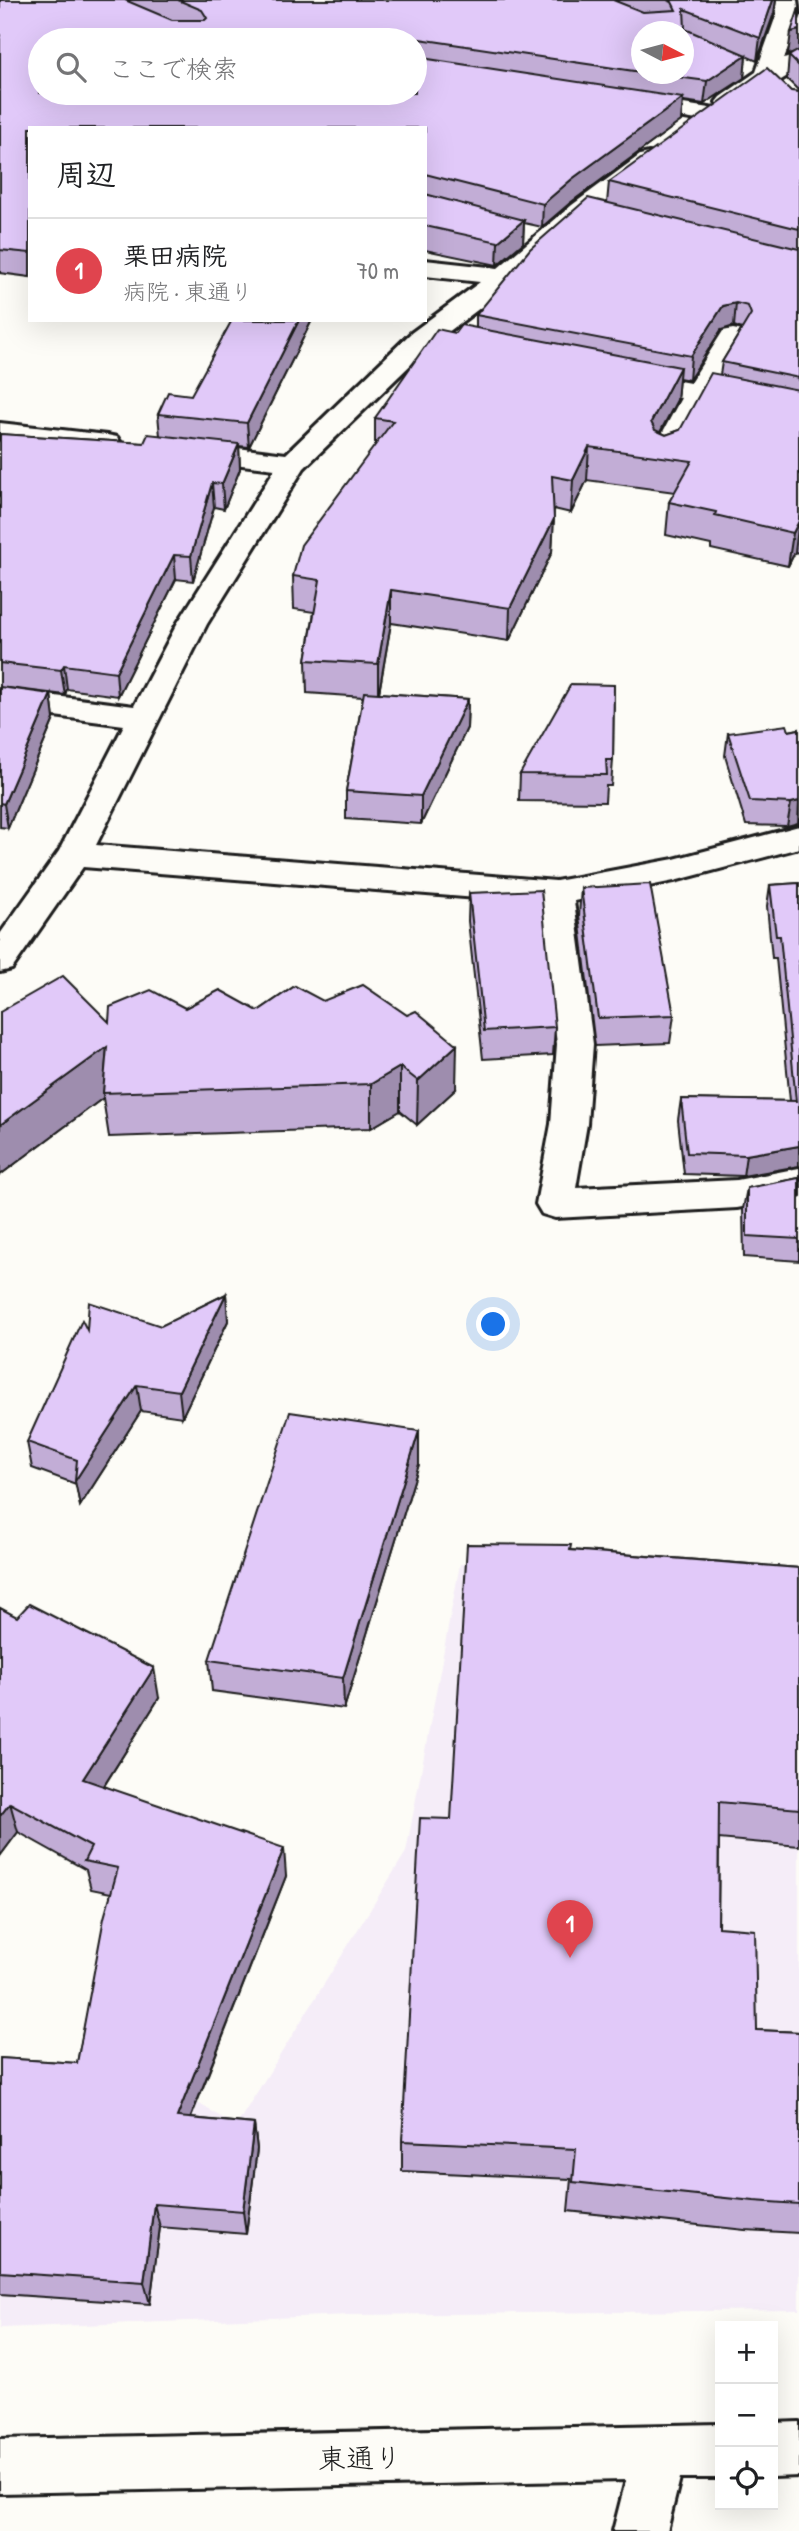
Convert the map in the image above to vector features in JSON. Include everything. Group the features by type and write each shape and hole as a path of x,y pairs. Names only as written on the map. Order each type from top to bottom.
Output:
{"street":[{"path":"776,83 788,13 786,0"},
{"path":"0,960 74,855 192,624 293,463 421,339 504,277 535,236 581,210 709,114 776,83 799,61"},
{"path":"743,66 776,83"},
{"path":"616,100 709,114"},
{"path":"581,210 607,216"},
{"path":"427,268 504,277"},
{"path":"664,456 698,393 733,337"},
{"path":"421,339 461,347"},
{"path":"606,375 799,414"},
{"path":"0,432 293,463"},
{"path":"0,699 145,718"},
{"path":"74,855 556,893 674,870 799,837"},
{"path":"556,893 575,1044 569,1125 555,1204 737,1194 799,1182"},
{"path":"778,2450 799,2449"},
{"name":"東通り","path":"0,2466 715,2451"},
{"path":"640,2531 659,2453"}],"shaded area":[{"path":"460,1564 560,1566 799,1586 799,2310 351,2315 0,2328 0,2064 173,2088 236,2126 406,1852"}],"building":[{"path":"0,0 125,0 172,20 205,20 207,18 202,10 178,0 613,0 643,12 676,10 672,2 667,0 773,0 760,38 684,9 685,21 631,21 631,71 427,40 427,28 28,28 28,105 427,105 427,59 683,98 572,179 543,204 427,175 427,126 28,126 28,253 0,250"},
{"path":"799,8 799,30 791,32"},
{"path":"694,33 746,55 707,81 694,79"},
{"path":"799,50 799,66 789,56"},
{"path":"767,68 791,91 799,92 799,229 609,182"},
{"path":"427,195 524,220 498,242 427,226"},
{"path":"588,198 799,249 799,378 722,362 751,314 748,306 736,303 723,306 691,356 476,315 530,249"},
{"path":"231,322 298,322 247,423 158,414 168,392 191,395"},
{"path":"461,325 680,367 651,422 655,430 666,435 680,430 711,373 799,390 799,521 793,533 669,502 692,461 589,447 573,480 552,476 554,519 510,608 391,590 378,664 306,660 320,580 293,576 301,545 393,421 375,418 437,329 455,333"},
{"path":"0,434 144,443 148,434 239,444 222,484 212,483 191,556 174,555 116,672 64,665 61,670 0,663"},
{"path":"571,684 614,685 613,760 606,760 607,775 520,774"},
{"path":"0,687 51,694 4,804 0,803"},
{"path":"364,692 468,699 421,796 346,791"},
{"path":"787,725 789,731 799,729 799,801 750,801 728,733"},
{"path":"799,883 799,1146 746,1155 687,1153 681,1099 796,1101 780,936 776,936 770,885"},
{"path":"650,884 674,1015 598,1018 581,888"},
{"path":"541,890 555,1027 484,1031 469,893"},
{"path":"63,976 109,1022 110,1007 151,990 185,1008 220,990 258,1011 295,986 323,1001 363,985 407,1015 416,1011 457,1045 418,1081 400,1067 371,1084 103,1093 107,1047 0,1125 0,1012"},
{"path":"799,1178 799,1239 747,1236 747,1188"},
{"path":"226,1294 179,1391 137,1385 75,1481 77,1460 27,1442 82,1320 87,1330 89,1302 161,1326"},
{"path":"290,1412 419,1431 343,1678 209,1660"},
{"path":"467,1544 571,1545 570,1550 799,1568 799,1809 719,1802 718,1927 755,1930 757,2030 799,2032 799,2204 573,2182 576,2149 402,2141 420,1818 451,1819"},
{"path":"29,1604 154,1668 83,1779 284,1848 177,2117 254,2124 243,2211 154,2204 144,2282 0,2272 0,2058 77,2063 104,1918 118,1868 84,1861 91,1847 10,1803 0,1816 0,1608 17,1617"}],"waterway":[{"path":"762,51 772,29 770,0"}],"place":[{"name":"栗田病院","path":"570,1958"}]}
